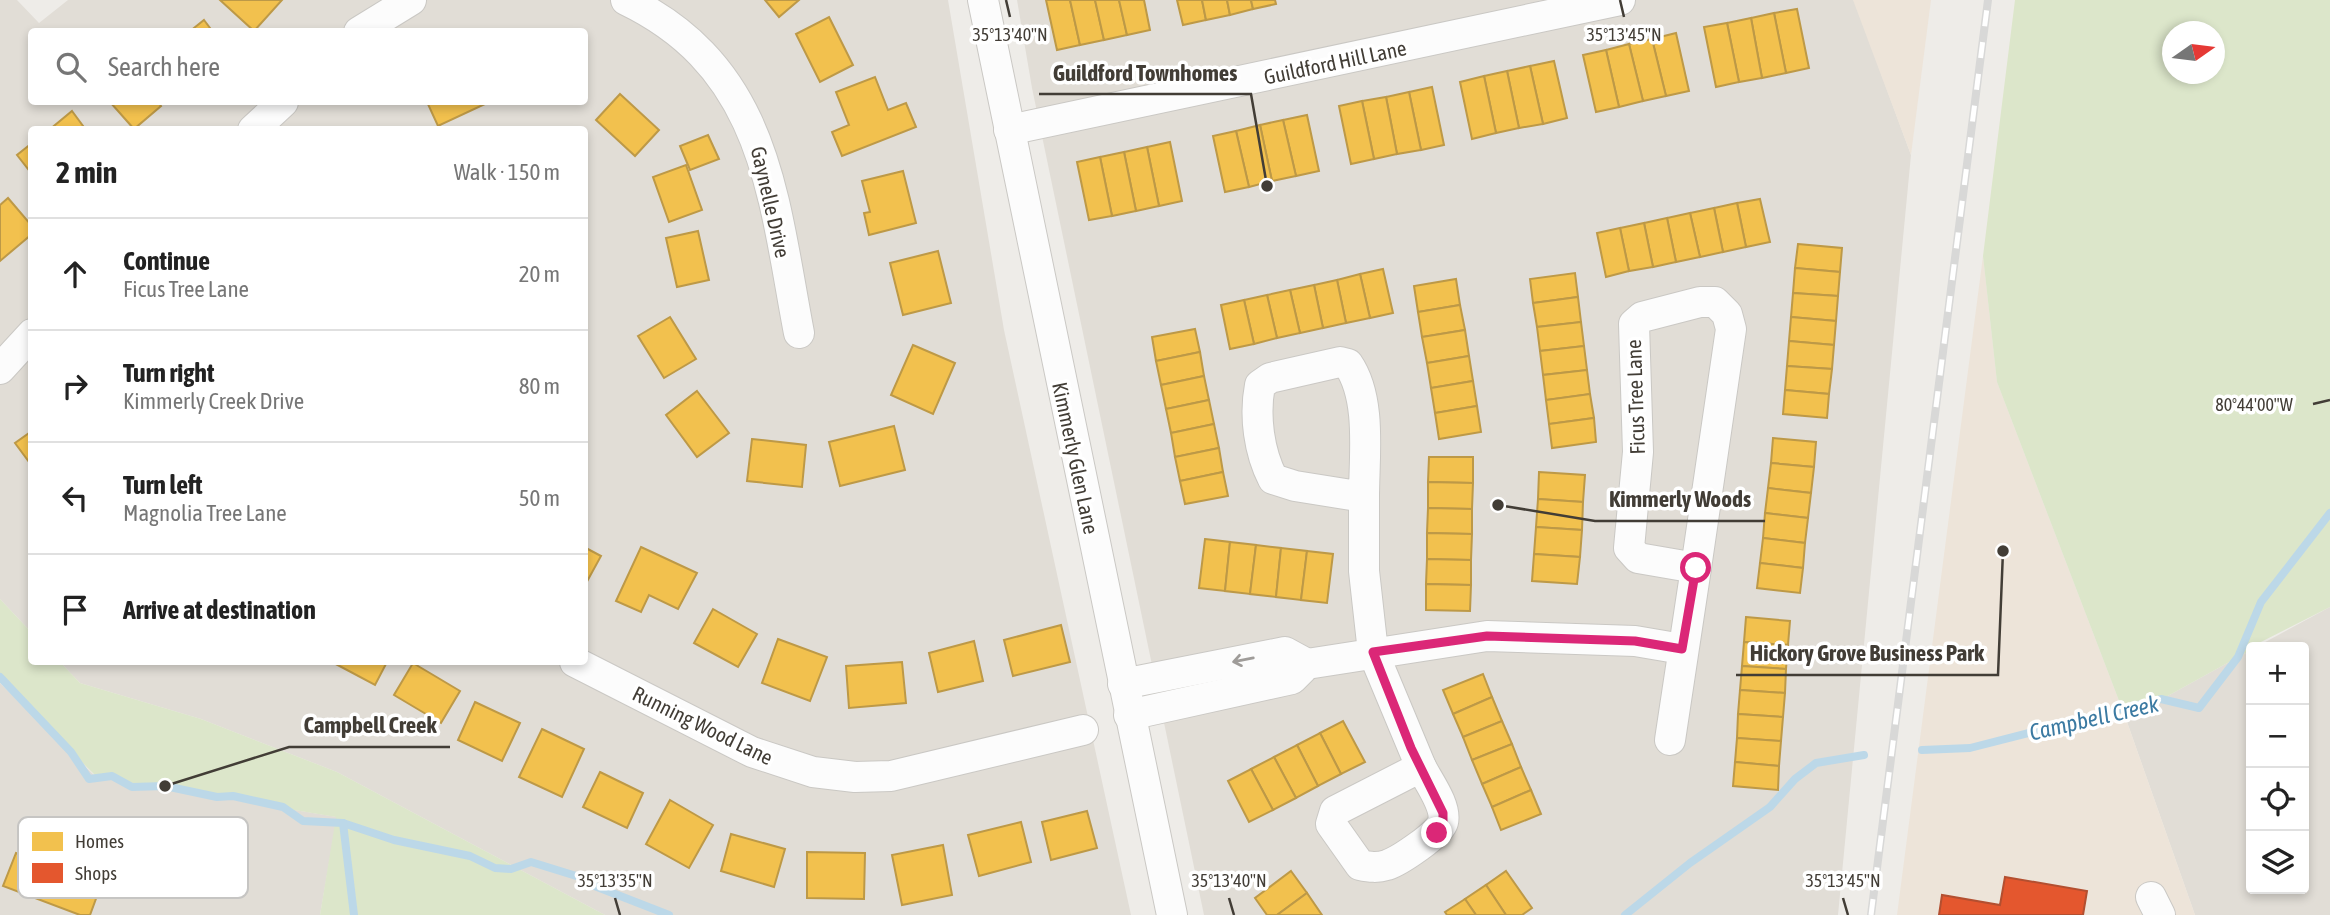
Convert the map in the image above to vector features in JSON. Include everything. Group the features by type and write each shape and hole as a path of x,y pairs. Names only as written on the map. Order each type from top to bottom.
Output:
{"street":[{"path":"366,28 411,0"},
{"name":"Gaynelle Drive","path":"626,0 683,37 715,69 740,105 759,141 772,187 799,333"},
{"name":"Kimmerly Glen Lane","path":"984,0 1172,915"},
{"name":"Guildford Hill Lane","path":"1009,130 1620,0"},
{"path":"257,126 280,105"},
{"name":"Ficus Tree Lane","path":"1670,740 1682,649 1696,568 1731,329 1727,314 1714,302 1700,302 1642,317 1634,324 1638,452 1629,548 1638,558 1696,568"},
{"path":"0,369 28,338"},
{"path":"1364,496 1295,486 1273,479 1266,466 1259,430 1256,402 1260,385 1270,378 1309,368 1348,364 1356,375 1361,401 1364,496 1364,572 1373,652 1421,767"},
{"path":"1129,715 1292,679 1307,664 1487,636 1635,641 1682,649"},
{"path":"1123,684 1285,652 1307,664"},
{"name":"Running Wood Lane","path":"581,665 752,752 813,772 855,777 891,775 1083,730"}],"shaded area":[{"path":"0,0 17,0 39,23 68,0 948,0 1004,330 1131,915 605,915 337,772 201,719 80,683 63,665 588,665 588,126 28,126 28,629 0,599"},
{"path":"1017,0 1854,0 1911,155 1838,915 1204,915 1032,88"},
{"path":"1853,0 1931,0 1911,155"},
{"path":"1983,256 1997,382 2126,719 2195,915 1897,915"},
{"path":"2330,607 2330,915 2195,915 2126,719 2246,653 2246,894 2309,894 2309,642 2265,642"},
{"path":"0,683 96,777 337,817 320,915 0,915"}],"green space":[{"path":"2015,0 2330,0 2330,607 2261,642 2246,642 2246,653 2126,719 1997,382 1983,256"},
{"path":"0,599 28,629 28,665 63,665 80,683 201,719 337,772 605,915 320,915 336,817 97,777 0,682"}],"building: Homes":[{"path":"220,0 282,0 257,28 251,28"},
{"path":"765,0 799,0 779,17"},
{"path":"1046,0 1070,0 1080,45 1057,50"},
{"path":"1070,0 1095,0 1104,40 1080,45"},
{"path":"1095,0 1119,0 1127,35 1104,40"},
{"path":"1119,0 1144,0 1150,30 1127,35"},
{"path":"1177,0 1202,0 1206,20 1183,25"},
{"path":"1202,0 1227,0 1230,15 1206,20"},
{"path":"1227,0 1251,0 1253,9 1230,15"},
{"path":"1251,0 1275,0 1276,4 1253,9"},
{"path":"1797,9 1809,68 1786,73 1774,13"},
{"path":"1774,13 1786,73 1762,78 1751,18"},
{"path":"829,17 853,65 820,82 796,34"},
{"path":"1751,18 1762,78 1739,82 1727,23"},
{"path":"204,20 210,28 194,28"},
{"path":"1727,23 1739,82 1716,87 1704,27"},
{"path":"1676,33 1689,91 1666,96 1652,39"},
{"path":"1652,39 1666,96 1643,101 1629,44"},
{"path":"1629,44 1643,101 1619,107 1606,50"},
{"path":"1606,50 1619,107 1596,112 1583,55"},
{"path":"1554,61 1567,118 1543,124 1530,66"},
{"path":"1530,66 1543,124 1519,128 1507,71"},
{"path":"1507,71 1519,128 1496,133 1484,76"},
{"path":"1484,76 1496,133 1472,139 1460,82"},
{"path":"875,77 888,110 906,103 916,127 842,156 832,132 849,125 836,92"},
{"path":"1432,87 1444,145 1421,150 1409,92"},
{"path":"1409,92 1421,150 1397,154 1386,97"},
{"path":"620,94 659,130 635,156 596,120"},
{"path":"1386,97 1397,154 1374,159 1362,101"},
{"path":"1362,101 1374,159 1351,164 1339,106"},
{"path":"113,105 161,106 138,126 131,126"},
{"path":"428,105 483,105 438,126"},
{"path":"72,111 83,126 54,126"},
{"path":"1307,115 1319,171 1296,176 1283,120"},
{"path":"1283,120 1296,176 1272,181 1260,125"},
{"path":"1260,125 1272,181 1249,187 1236,131"},
{"path":"1236,131 1249,187 1225,192 1213,136"},
{"path":"708,135 719,159 690,170 680,146"},
{"path":"1170,142 1182,201 1159,206 1147,147"},
{"path":"28,146 28,169 17,155"},
{"path":"1147,147 1159,206 1136,211 1124,152"},
{"path":"1124,152 1136,211 1112,216 1100,157"},
{"path":"1100,157 1112,216 1089,220 1077,162"},
{"path":"686,165 702,210 669,222 653,177"},
{"path":"903,171 916,223 869,235 864,213 870,212 862,181"},
{"path":"8,198 28,221 28,237 0,261 0,205"},
{"path":"1760,199 1770,242 1746,247 1737,203"},
{"path":"1737,203 1746,247 1723,252 1714,208"},
{"path":"1714,208 1723,252 1700,257 1690,213"},
{"path":"1690,213 1700,257 1676,262 1667,218"},
{"path":"1667,218 1676,262 1653,267 1644,223"},
{"path":"1644,223 1653,267 1629,271 1620,228"},
{"path":"1620,228 1629,271 1606,277 1597,233"},
{"path":"698,231 709,280 677,287 666,238"},
{"path":"1798,244 1842,248 1840,272 1795,268"},
{"path":"938,251 951,303 903,315 890,263"},
{"path":"1795,268 1840,272 1838,296 1793,293"},
{"path":"1383,269 1393,313 1370,318 1360,274"},
{"path":"1575,273 1578,297 1533,303 1530,279"},
{"path":"1360,274 1370,318 1346,323 1337,280"},
{"path":"1456,279 1460,305 1418,312 1414,286"},
{"path":"1337,280 1346,323 1323,328 1314,285"},
{"path":"1314,285 1323,328 1300,333 1290,290"},
{"path":"1290,290 1300,333 1277,338 1267,295"},
{"path":"1793,293 1838,296 1836,321 1791,317"},
{"path":"1267,295 1277,338 1254,344 1244,300"},
{"path":"1578,297 1581,322 1537,327 1533,303"},
{"path":"1244,300 1254,344 1230,349 1221,305"},
{"path":"1460,305 1465,330 1422,337 1418,312"},
{"path":"670,317 696,359 664,378 638,336"},
{"path":"1791,317 1836,321 1834,345 1789,341"},
{"path":"1581,322 1584,346 1540,351 1537,327"},
{"path":"1195,329 1200,352 1156,361 1152,337"},
{"path":"1465,330 1469,356 1427,363 1422,337"},
{"path":"1789,341 1834,345 1832,369 1787,366"},
{"path":"913,345 955,363 933,414 891,395"},
{"path":"1584,346 1587,370 1543,375 1540,351"},
{"path":"1200,352 1204,376 1161,385 1156,361"},
{"path":"1469,356 1473,381 1431,388 1427,363"},
{"path":"1787,366 1832,369 1829,394 1785,390"},
{"path":"1587,370 1590,394 1546,400 1543,375"},
{"path":"1204,376 1209,400 1166,409 1161,385"},
{"path":"1473,381 1477,406 1435,413 1431,388"},
{"path":"1785,390 1829,394 1827,418 1783,414"},
{"path":"697,391 729,433 697,457 666,415"},
{"path":"1590,394 1594,418 1549,424 1546,400"},
{"path":"1209,400 1214,424 1171,433 1166,409"},
{"path":"1477,406 1481,432 1439,439 1435,413"},
{"path":"1594,418 1596,442 1552,448 1549,424"},
{"path":"1214,424 1219,448 1175,457 1171,433"},
{"path":"894,426 905,470 840,486 829,442"},
{"path":"28,434 28,461 15,443"},
{"path":"1773,438 1816,442 1814,467 1771,463"},
{"path":"752,439 806,445 802,487 747,481"},
{"path":"1219,448 1223,472 1180,481 1175,457"},
{"path":"1429,457 1473,457 1473,483 1428,482"},
{"path":"1771,463 1814,467 1811,493 1768,488"},
{"path":"1223,472 1228,496 1185,504 1180,481"},
{"path":"1539,472 1585,475 1583,502 1538,499"},
{"path":"1428,482 1473,483 1472,509 1428,508"},
{"path":"1768,488 1811,493 1808,518 1765,513"},
{"path":"1538,499 1583,502 1582,530 1536,527"},
{"path":"1428,508 1472,509 1472,534 1427,533"},
{"path":"1765,513 1808,518 1805,543 1763,538"},
{"path":"1536,527 1582,530 1580,557 1534,554"},
{"path":"1427,533 1472,534 1471,560 1427,559"},
{"path":"1763,538 1805,543 1803,568 1760,563"},
{"path":"1205,539 1230,542 1225,591 1199,588"},
{"path":"1230,542 1256,545 1250,594 1225,591"},
{"path":"1256,545 1281,548 1276,597 1250,594"},
{"path":"641,547 697,573 678,609 649,595 641,612 616,601"},
{"path":"1281,548 1307,551 1301,600 1276,597"},
{"path":"588,549 601,556 588,580"},
{"path":"1307,551 1333,554 1327,603 1301,600"},
{"path":"1534,554 1580,557 1577,584 1532,581"},
{"path":"1427,559 1471,560 1471,585 1426,584"},
{"path":"1760,563 1803,568 1800,593 1757,588"},
{"path":"1426,584 1471,585 1470,611 1426,610"},
{"path":"713,609 757,634 738,667 694,643"},
{"path":"1746,617 1790,621 1788,645 1744,642"},
{"path":"1061,625 1070,662 1013,676 1004,640"},
{"path":"778,639 827,657 810,701 762,683"},
{"path":"974,641 983,681 938,692 929,653"},
{"path":"1744,642 1788,645 1786,669 1742,666"},
{"path":"902,662 906,703 849,708 846,666"},
{"path":"338,665 385,665 375,685"},
{"path":"412,665 416,665 460,691 441,723 394,695"},
{"path":"1742,666 1786,669 1785,693 1740,690"},
{"path":"1483,674 1492,697 1453,714 1443,690"},
{"path":"1740,690 1785,693 1783,717 1738,714"},
{"path":"1492,697 1502,721 1463,737 1453,714"},
{"path":"475,702 520,723 502,761 458,740"},
{"path":"1738,714 1783,717 1781,741 1737,738"},
{"path":"1343,721 1365,762 1341,774 1320,733"},
{"path":"1502,721 1512,744 1472,760 1463,737"},
{"path":"542,729 584,749 562,797 519,777"},
{"path":"1320,733 1341,774 1318,786 1297,745"},
{"path":"1737,738 1781,741 1779,766 1735,762"},
{"path":"1512,744 1521,767 1482,784 1472,760"},
{"path":"1297,745 1318,786 1296,798 1274,757"},
{"path":"1274,757 1296,798 1273,810 1251,769"},
{"path":"1735,762 1779,766 1778,790 1733,786"},
{"path":"1521,767 1531,790 1492,807 1482,784"},
{"path":"1251,769 1273,810 1249,822 1228,781"},
{"path":"600,772 643,793 627,828 583,807"},
{"path":"1531,790 1541,814 1501,830 1492,807"},
{"path":"670,800 713,825 689,868 646,844"},
{"path":"1087,811 1097,848 1051,860 1042,822"},
{"path":"1021,822 1031,862 979,876 968,835"},
{"path":"731,834 785,849 774,887 721,871"},
{"path":"943,845 952,895 902,905 892,855"},
{"path":"807,852 865,853 864,899 807,898"},
{"path":"16,853 18,854 18,892 3,886"},
{"path":"1291,871 1307,893 1277,915 1267,915 1255,898"},
{"path":"1506,871 1532,908 1522,915 1506,915 1486,885"},
{"path":"1486,885 1506,915 1476,915 1465,899"},
{"path":"1307,893 1322,915 1277,915"},
{"path":"35,898 96,898 90,915 80,915"},
{"path":"1465,899 1476,915 1447,915 1445,912"}],"building: Shops":[{"path":"2005,877 2087,891 2083,915 1939,915 1942,895 2000,905"}],"waterway":[{"name":"Campbell Creek","path":"1922,750 1970,748 2161,699 2199,708 2238,657 2261,602 2330,513"},
{"name":"Campbell Creek","path":"0,677 71,752 89,779 112,776 132,787 165,786 217,797 233,796 283,807 303,821 343,823 394,840 470,856 495,868 511,869 531,862 586,879 592,885 669,915"},
{"name":"Campbell Creek","path":"1625,915 1690,863 1770,807 1795,779 1816,763 1864,755"},
{"path":"343,823 354,915"}],"railway":[{"path":"1871,915 1988,0"}],"place":[{"name":"Guildford Townhomes","path":"1267,186"},
{"name":"Kimmerly Woods","path":"1498,505"},
{"name":"Hickory Grove Business Park","path":"2003,551"},
{"name":"Campbell Creek","path":"165,786"}],"route":[{"path":"1437,833 1443,823 1443,813 1411,748 1373,652 1487,636 1635,641 1682,649 1696,568"}]}
